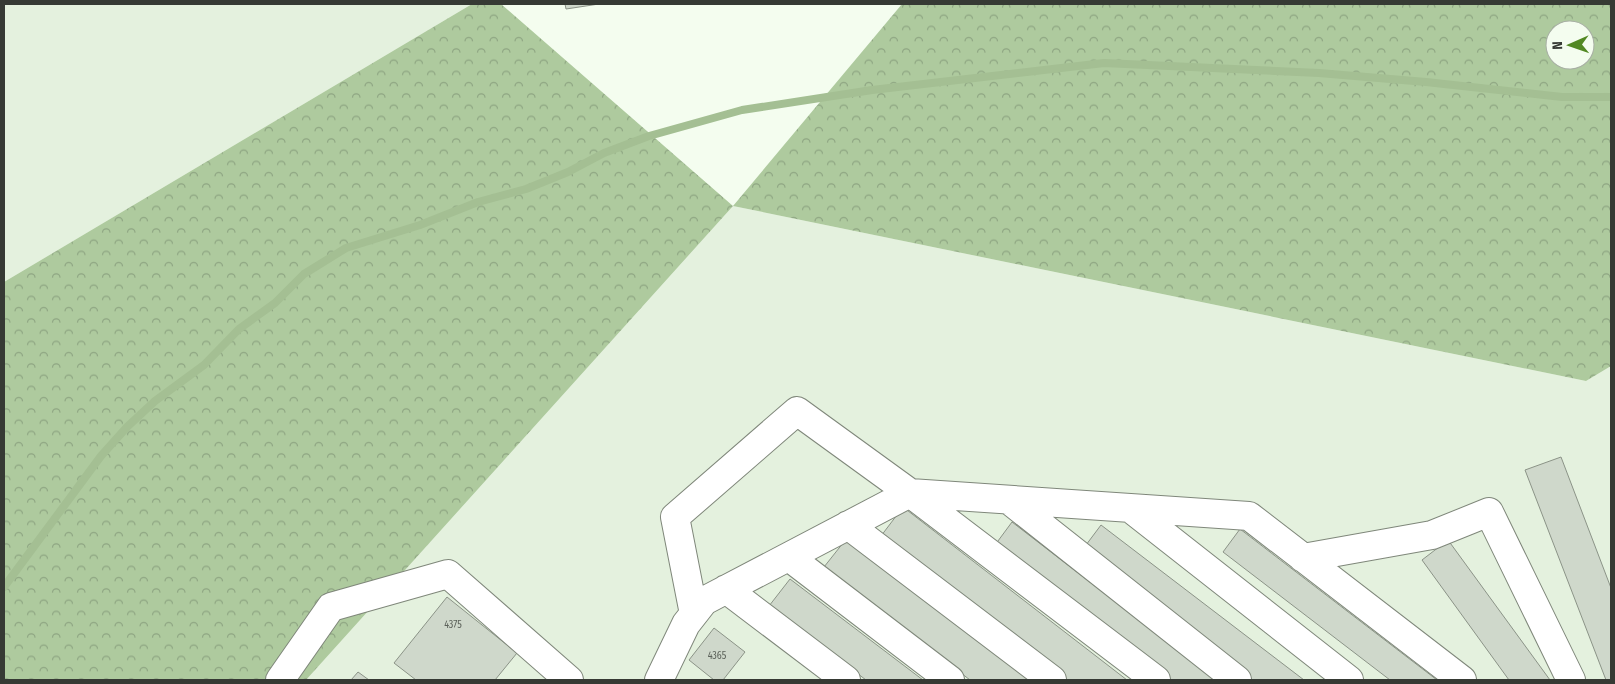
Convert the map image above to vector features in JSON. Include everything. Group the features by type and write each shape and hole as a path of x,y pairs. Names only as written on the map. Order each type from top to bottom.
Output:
{"lane":[{"path":"694,614 675,517 797,411 910,493 1156,680"},
{"path":"665,668 686,624 704,601 910,493 1249,516 1462,680"},
{"path":"1008,500 1237,680"},
{"path":"1130,508 1350,680"},
{"path":"1304,558 1432,535 1489,512 1571,680"},
{"path":"848,525 1052,680"},
{"path":"789,557 950,680"},
{"path":"280,680 331,607 448,574 569,680"},
{"path":"726,589 846,680"}],"shaded area":[{"path":"4,4 472,4 4,282"},
{"path":"733,206 1586,381 1611,366 1611,680 306,680"}],"green space":[{"path":"472,4 501,4 733,206 306,680 4,680 4,282"},
{"path":"902,4 1611,4 1611,366 1586,381 733,206"}],"building":[{"path":"565,4 599,4 566,9"},
{"path":"1561,457 1611,588 1611,680 1606,680 1525,470"},
{"path":"903,507 1127,680 1067,680 881,536"},
{"path":"1012,522 1217,680 1171,680 995,545"},
{"path":"1101,525 1304,680 1247,680 1080,553"},
{"path":"1240,529 1437,680 1390,680 1223,552"},
{"path":"847,538 1030,680 970,680 824,567"},
{"path":"1448,540 1550,680 1509,680 1422,560"},
{"path":"790,579 923,680 866,680 769,606"},
{"path":"447,597 517,653 495,680 416,680 394,663"},
{"path":"714,628 745,652 723,680 714,680 689,660"},
{"path":"358,672 369,680 351,680"}],"waterway":[{"path":"4,587 101,456 127,427 155,401 204,365 239,329 275,303 304,274 346,248 420,225 478,202 526,189 568,172 604,153 649,136 742,110 872,90 1104,63 1319,73 1426,82 1562,97 1611,97"}]}
